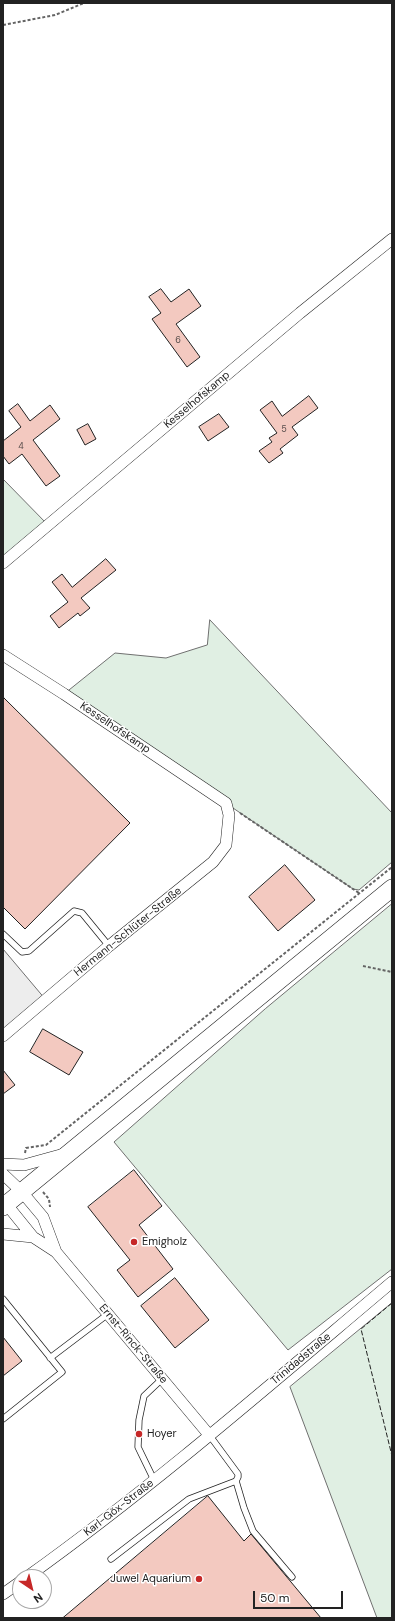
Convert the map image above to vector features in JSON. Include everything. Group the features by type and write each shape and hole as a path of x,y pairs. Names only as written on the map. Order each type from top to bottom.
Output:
{"main road":[{"path":"4,1204 22,1192 392,888"}],"street":[{"name":"Kesselhofskamp","path":"3,563 300,313 392,240"},
{"name":"Kesselhofskamp","path":"3,655 64,694 226,803"},
{"name":"Hermann-Schlüter-Straße","path":"3,1036 109,946 213,862 226,845 229,815 226,803"},
{"path":"3,1164 24,1165 68,1153"},
{"path":"3,1174 22,1192"},
{"name":"Ernst-Rinck-Straße","path":"22,1192 43,1217 56,1252"},
{"name":"Ernst-Rinck-Straße","path":"4,1204 33,1237 56,1252 210,1436"},
{"name":"Ernst-Rinck-Straße","path":"3,1234 33,1237"},
{"name":"Trinidadstraße","path":"210,1436 392,1282"},
{"name":"Karl-Göx-Straße","path":"38,1569 76,1542 210,1436"},
{"path":"3,1594 12,1588"}],"lane":[{"path":"3,934 22,952 30,951 74,911 82,913 109,946"},
{"path":"3,1299 62,1372 3,1419"},
{"path":"50,1358 109,1314"},
{"path":"154,1480 138,1447 139,1420 144,1396 163,1379"},
{"path":"210,1436 238,1474 236,1480 244,1508 253,1531 292,1577"},
{"path":"111,1559 188,1499 236,1480"}],"path":[{"path":"3,25 55,15 84,3"},
{"path":"226,803 373,904"},
{"path":"24,1165 26,1148 46,1145 392,867"},
{"path":"363,966 392,972"}],"green space":[{"path":"3,479 48,525 3,563"},
{"path":"210,620 392,813 392,862 359,890 353,889 64,694 115,653 166,658 207,645"},
{"path":"392,904 392,1269 288,1350 114,1142 265,1009"},
{"path":"392,1303 392,1618 377,1618 290,1387"}],"shaded area":[{"path":"3,949 46,1000 3,1036"}],"building":[{"path":"161,289 171,302 189,289 201,306 176,324 200,357 187,367 152,319 161,313 149,297"},
{"path":"309,396 318,408 292,427 298,435 280,449 283,453 269,463 259,451 272,442 269,438 277,433 260,410 272,401 282,416"},
{"path":"18,404 30,421 50,405 60,419 33,440 60,476 46,486 22,454 9,464 3,456 3,441 21,427 9,411"},
{"path":"219,414 229,427 208,441 199,427"},
{"path":"88,424 96,439 85,445 77,430"},
{"path":"106,559 116,570 81,598 90,608 80,616 78,613 59,628 50,616 68,602 52,582 62,574 72,587"},
{"path":"4,698 130,823 25,929 3,907"},
{"path":"285,865 315,900 278,931 249,897"},
{"path":"43,1029 83,1052 69,1075 30,1052"},
{"path":"3,1070 15,1085 3,1094"},
{"name":"Emigholz","path":"134,1170 162,1206 139,1225 173,1269 138,1297 117,1270 130,1260 88,1207"},
{"path":"175,1278 209,1320 175,1348 141,1306"},
{"path":"3,1337 22,1361 3,1376"},
{"name":"Juwel Aquarium","path":"208,1496 244,1541 251,1534 321,1618 63,1618"}],"fence":[{"path":"392,1303 361,1329 392,1456"}],"place":[{"name":"Emigholz","path":"134,1242"},
{"name":"Hoyer","path":"139,1434"},
{"name":"Juwel Aquarium","path":"199,1579"}]}
